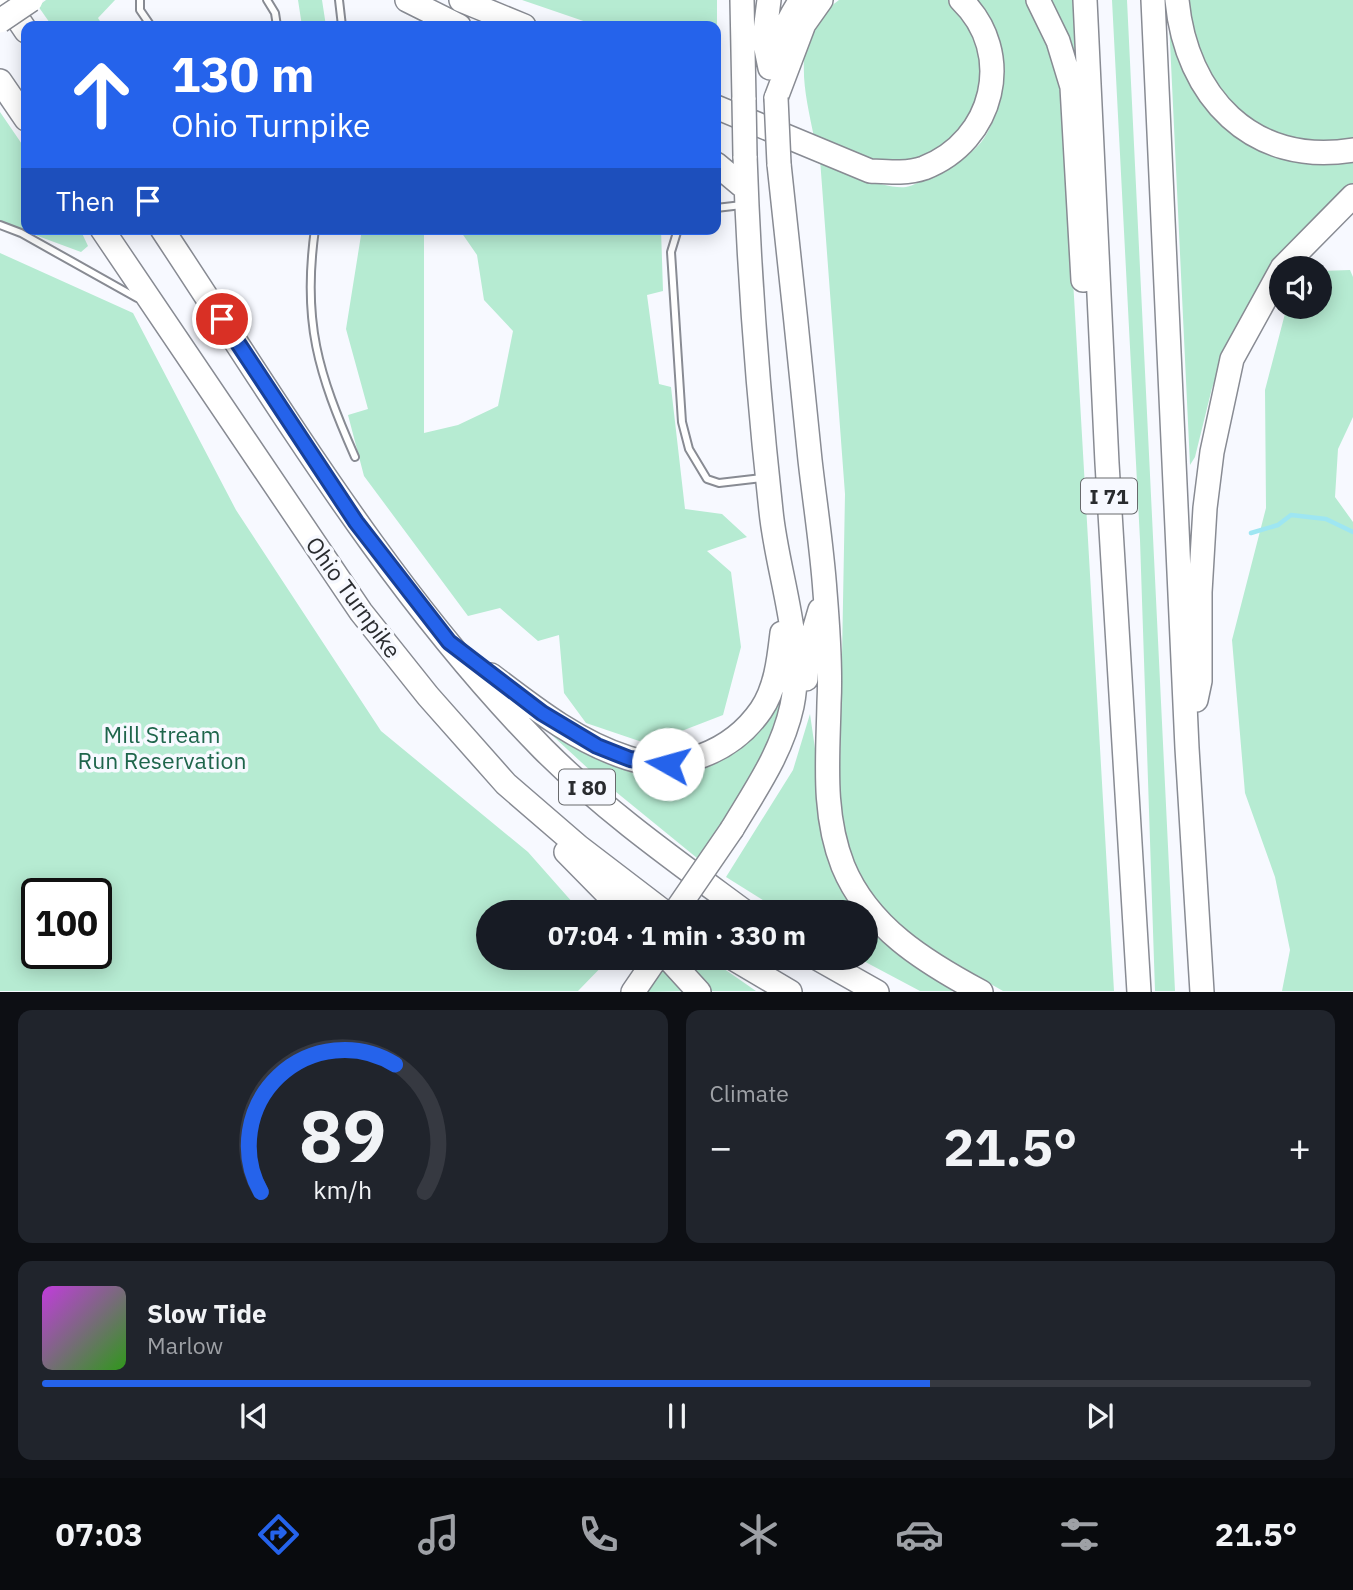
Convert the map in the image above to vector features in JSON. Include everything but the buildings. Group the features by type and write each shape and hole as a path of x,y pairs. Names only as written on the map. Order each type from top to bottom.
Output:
{"highway":[{"path":"5,0 21,24"},
{"path":"0,11 17,0"},
{"path":"0,21 31,0"},
{"path":"407,0 448,21"},
{"path":"461,0 512,21"},
{"path":"695,900 738,831 778,753 792,704 793,656 768,478 747,197 742,0"},
{"path":"744,69 756,0"},
{"path":"769,0 764,39 776,98"},
{"path":"801,0 783,29 778,46 776,98 779,164 825,592 830,702 826,751 828,806 844,867 866,905 897,939 917,955 981,992"},
{"path":"776,98 804,24 821,0"},
{"path":"721,109 870,171 896,173 923,168 956,150 979,124 990,100 993,63 984,32 961,0"},
{"path":"1038,0 1058,41 1072,86 1084,314 1107,463"},
{"name":"I 71","path":"1085,0 1107,463 1139,992"},
{"path":"1153,0 1187,748 1202,992"},
{"path":"1177,0 1182,37 1196,75 1231,119 1278,146 1329,154 1353,150"},
{"path":"0,81 21,112"},
{"path":"721,169 747,197"},
{"path":"1295,256 1353,196"},
{"name":"Ohio Turnpike","path":"106,235 361,612 428,696 506,784 579,847 648,900"},
{"name":"Ohio Turnpike","path":"166,235 356,522 449,642 544,749 658,848 729,900"},
{"path":"1187,748 1200,681 1202,550 1212,452 1233,359 1269,293"},
{"path":"684,900 738,831 784,765 803,711 808,652 825,592"},
{"path":"449,642 542,713 597,746 630,759 668,764 696,758 722,747 761,709 773,684 779,659 785,602"},
{"path":"506,784 532,817 613,900"},
{"path":"624,991 636,970"},
{"path":"624,991 644,970"},
{"path":"679,970 699,992"},
{"path":"753,970 790,992"},
{"path":"838,970 877,992"}],"lane":[{"path":"140,0 140,10 148,21"},
{"path":"267,0 275,13 276,21"},
{"path":"339,0 341,21"},
{"path":"721,206 747,197"},
{"path":"0,225 21,233"},
{"path":"25,235 136,297 182,345"},
{"path":"314,235 310,272 313,341 320,372 355,457"},
{"path":"676,235 671,252 681,412 689,449 707,480 719,483 768,478"}],"green space":[{"path":"46,0 115,0 98,18 100,21 48,21 38,6"},
{"path":"298,0 322,0 325,21 301,21"},
{"path":"522,0 717,0 717,21 583,21"},
{"path":"839,0 951,0 964,8 988,60 969,131 921,162 881,164 814,137 804,81 806,46 823,14"},
{"path":"977,0 1029,0 1058,71 1066,158 1114,991 1003,991 915,941 890,918 851,869 839,819 845,494 820,159 850,173 897,187 916,184 962,160 986,135 1000,101 1004,66 996,31"},
{"path":"1045,0 1075,0 1077,60 1071,61"},
{"path":"1112,0 1127,0 1175,991 1155,991 1140,540"},
{"path":"1186,0 1353,0 1353,143 1318,143 1287,137 1260,126 1237,110 1219,89 1204,64 1193,34"},
{"path":"1169,21 1172,21 1253,142 1353,156 1353,189 1302,256 1269,256 1269,299 1225,357 1212,388 1195,457 1190,465"},
{"path":"0,112 21,143 21,230 0,222"},
{"path":"35,235 83,235 88,246 81,252"},
{"path":"361,235 424,235 424,433 458,425 498,406 513,331 484,300 477,255 463,235 661,235 663,291 647,295 659,384 671,387 685,509 722,514 747,537 707,551 731,572 741,647 723,715 648,744 586,723 564,693 559,635 538,641 500,608 468,616 364,476 348,415 368,409 346,329"},
{"name":"Mill Stream Run Reservation","path":"0,253 133,313 236,510 381,731 528,852 570,900 476,900 476,970 598,970 578,991 0,991"},
{"path":"1350,270 1353,277 1353,417 1338,449 1335,497 1353,522 1353,991 1282,991 1290,950 1275,877 1245,793 1232,640 1266,508 1265,390 1284,319 1332,319 1332,271"},
{"path":"781,699 775,733 762,765 726,825 722,823 697,858 594,774 541,725 590,754 629,772 649,777 688,773 720,761 748,741"},
{"path":"810,714 823,804 857,900 763,900 726,877 793,770"},
{"path":"878,927 964,991 920,991 878,969"},
{"path":"662,970 684,991 647,992"},
{"path":"690,970 726,970 756,991 711,991"}],"waterway":[{"path":"1251,533 1278,525 1291,515 1326,519 1353,532"}],"route":[{"path":"222,319 356,522 449,642 542,713 597,746 630,759 668,764"}]}
